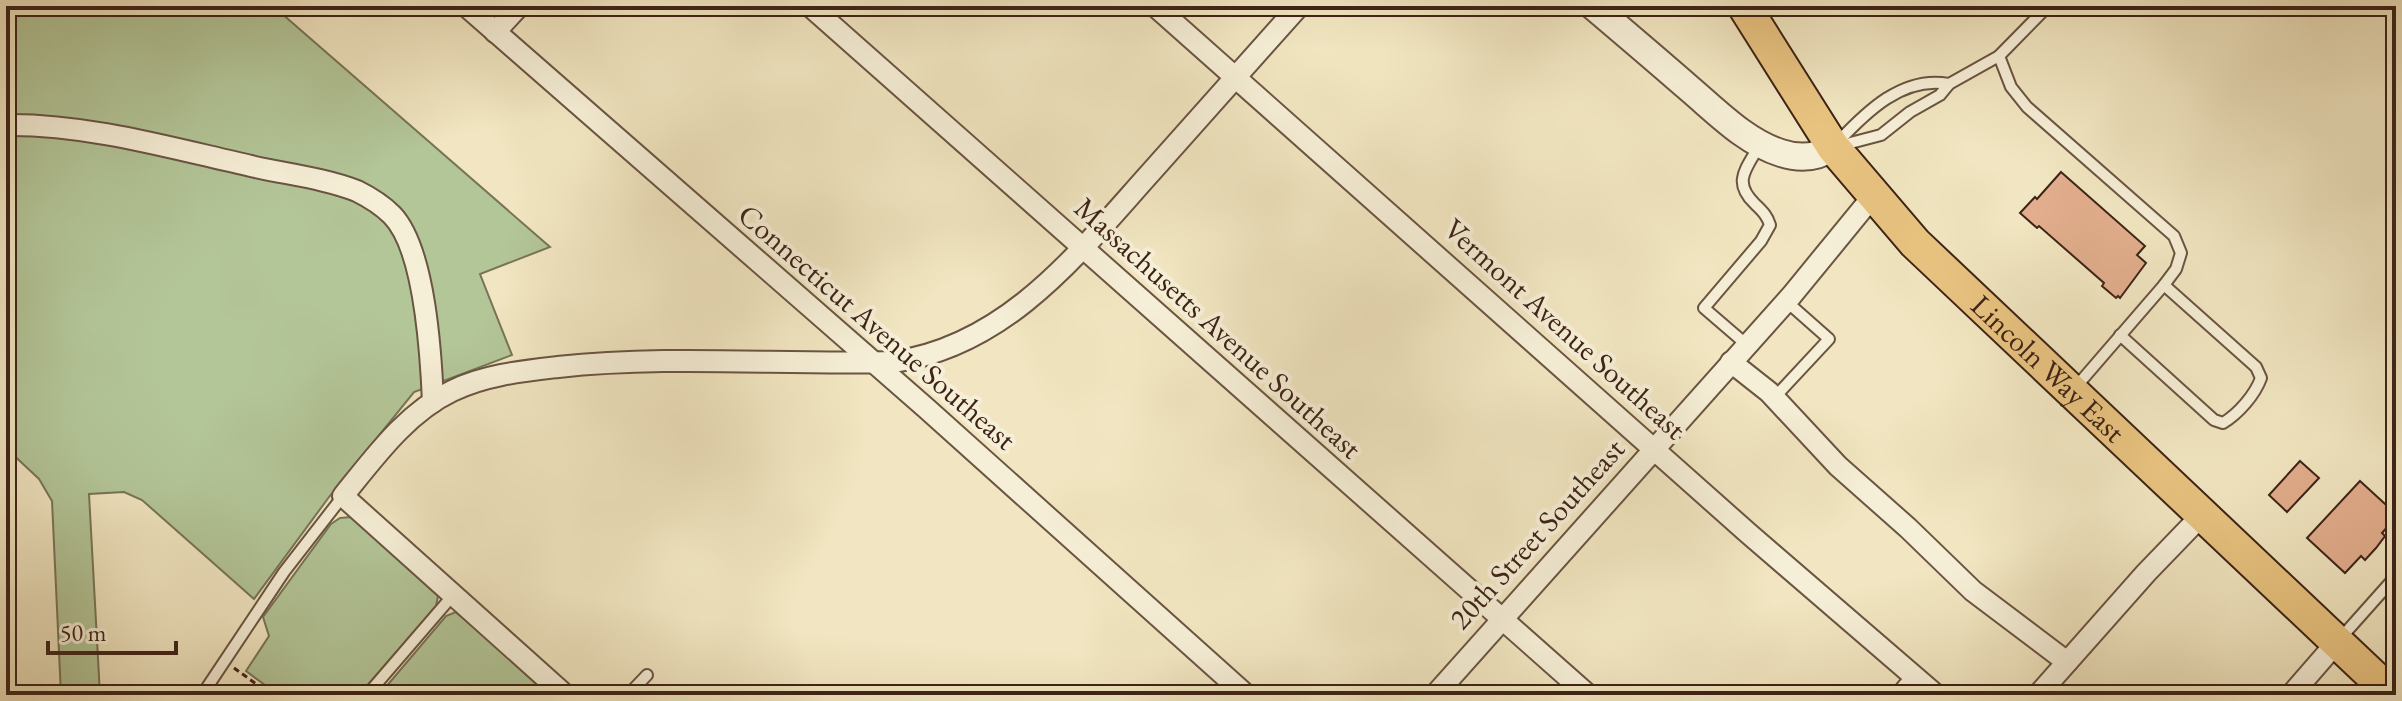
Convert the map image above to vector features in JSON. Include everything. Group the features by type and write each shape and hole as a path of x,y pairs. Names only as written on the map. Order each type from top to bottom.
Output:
{"main road":[{"name":"Lincoln Way East","path":"1744,6 1833,147 1915,243 2393,695"}],"street":[{"name":"Connecticut Avenue Southeast","path":"466,6 926,408 1246,695"},
{"path":"495,32 519,6"},
{"name":"Massachusetts Avenue Southeast","path":"810,6 1588,695"},
{"name":"Vermont Avenue Southeast","path":"1155,6 1748,533 1936,695"},
{"path":"565,695 343,496 386,443 433,402 472,383 543,368 706,360 872,363 915,359 974,338 996,325 1045,286 1083,248 1299,6"},
{"path":"1593,6 1725,119 1760,144 1780,153 1804,157 1824,153 1833,147"},
{"path":"6,125 73,128 341,186 374,201 400,225 414,260 431,347 433,402"},
{"name":"20th Street Southeast","path":"1435,695 1786,301 1873,196"},
{"path":"1731,362 1774,398 1838,466 1973,591 2067,662"},
{"path":"2038,695 2202,515"},
{"path":"2291,695 2337,642"}],"lane":[{"path":"1833,147 1881,135 1910,112 1940,95 1949,84 1999,56 2048,6"},
{"path":"1999,56 2011,87 2027,107 2174,236 2181,253 2176,269 2164,285 2071,392"},
{"path":"1833,147 1864,114 1905,89 1933,81 1949,84"},
{"path":"1747,345 1704,308 1761,241 1770,225 1741,185 1760,144"},
{"path":"2120,335 2214,420 2223,423 2231,418 2258,388 2261,378 2256,367 2164,285"},
{"path":"1774,398 1829,339 1786,301"},
{"path":"202,695 284,572 343,496"},
{"path":"2337,642 2396,576"},
{"path":"367,695 454,594"},
{"path":"1895,695 1913,674"},
{"path":"628,695 647,675"}],"path":[{"path":"224,661 266,691 267,695"}],"green space":[{"path":"6,6 273,6 550,247 480,274 512,355 414,392 329,497 254,599 142,500 124,492 89,494 100,695 61,695 52,501 39,479 6,448"},
{"path":"351,517 438,596 436,606 359,695 271,695 269,688 246,671 269,636 263,617 331,524 340,518"},
{"path":"456,612 553,695 379,695 446,616"}],"building":[{"path":"2061,172 2145,246 2137,255 2146,263 2120,298 2116,298 2102,286 2104,283 2020,213"},
{"path":"2300,461 2319,478 2287,512 2269,495"},
{"path":"2360,481 2396,517 2382,533 2385,536 2376,548 2365,560 2361,556 2345,573 2307,538"}]}
